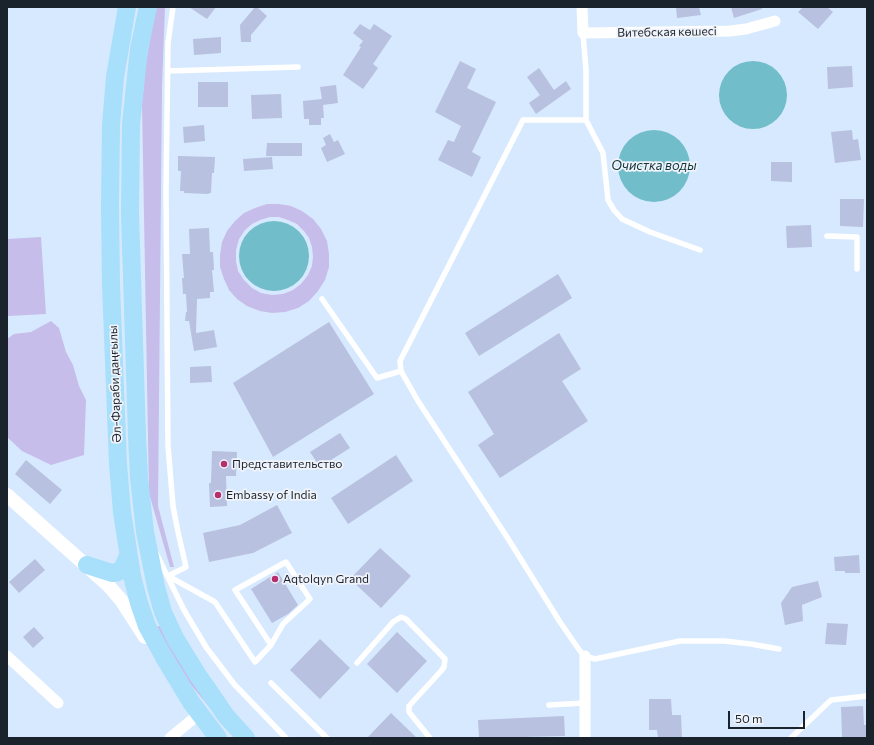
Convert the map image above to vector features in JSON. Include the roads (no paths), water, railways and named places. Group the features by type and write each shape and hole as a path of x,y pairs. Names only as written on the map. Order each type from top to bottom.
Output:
{"main road":[{"name":"Әл-Фараби даңғылы","path":"127,7 114,77 111,125 110,206 111,285 118,464 122,512 128,556 139,603 147,626 165,659 199,714 218,738"},
{"path":"148,7 139,49 131,124 130,199 137,436 139,478 144,527 156,587 163,612 175,638 196,674 226,716 246,738"},
{"path":"87,565 112,573 118,572 123,567 128,556"}],"street":[{"path":"582,7 583,33"},
{"name":"Витебская көшесі","path":"583,33 730,31 746,29 775,21"},
{"path":"7,495 87,565 121,600 136,621 161,666 199,714 170,738"},
{"path":"7,656 58,703"},
{"path":"585,656 585,738"}],"lane":[{"path":"168,576 186,567 173,506 168,446 166,191 168,43 173,7"},
{"path":"583,33 586,72 586,120 603,153 608,200 622,219 650,232 700,250"},
{"path":"168,71 298,67"},
{"path":"586,120 523,120 400,361 401,371 418,401 508,537 560,622 585,656 595,659 680,641 724,641 779,649"},
{"path":"827,236 857,237 857,269"},
{"path":"322,299 377,378 401,371"},
{"path":"144,527 184,610 206,647 234,684 286,738"},
{"path":"168,576 215,602 256,662 271,645 283,624 310,599 286,562 235,590 271,645"},
{"path":"357,663 393,622 401,617 406,618 446,659 444,667 441,671 409,706 408,712 430,738"},
{"path":"271,683 327,738"},
{"path":"791,738 831,700 867,696"},
{"path":"549,705 585,703"}],"water":[{"path":"753,61 766,64 777,71 784,82 787,95 784,108 777,119 766,126 753,129 740,126 729,119 722,108 719,95 722,82 729,71 740,64"},
{"name":"Очистка воды","path":"654,130 674,136 684,146 690,166 684,186 674,196 654,202 634,196 624,186 618,166 624,146 634,136"},
{"path":"274,221 287,224 299,231 306,243 309,256 306,269 299,281 287,288 274,291 261,288 249,281 242,269 239,256 242,243 249,231 261,224"}],"place":[{"name":"Представительство","path":"224,464"},
{"name":"Embassy of India","path":"218,495"},
{"name":"Aqtolqyn Grand","path":"275,579"}]}
